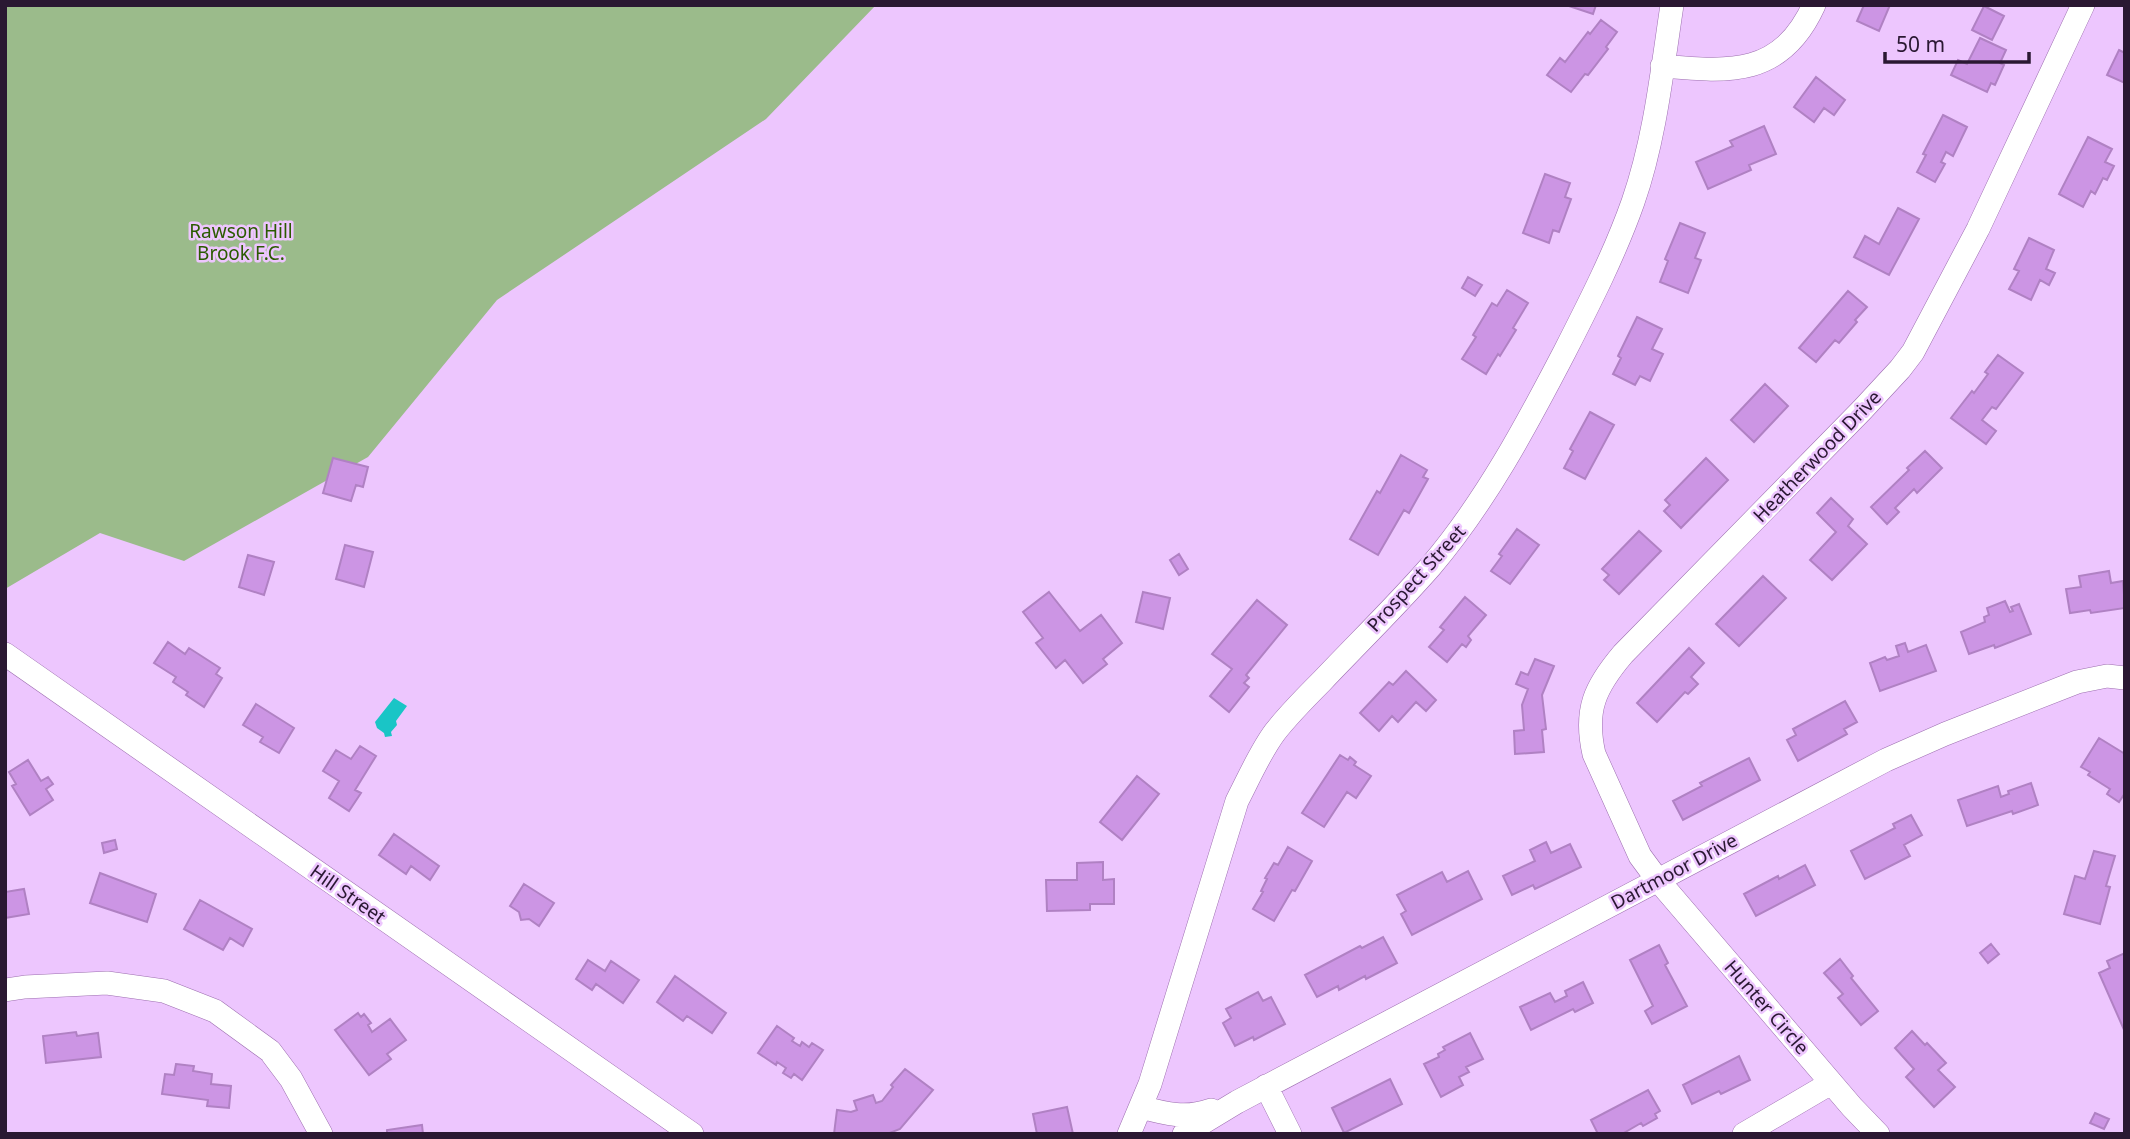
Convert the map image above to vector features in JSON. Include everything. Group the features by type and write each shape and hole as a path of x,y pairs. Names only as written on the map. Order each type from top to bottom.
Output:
{"street":[{"name":"Prospect Street","path":"1129,1134 1142,1107 1237,801 1248,780 1274,733 1431,566 1461,528 1501,468 1531,416 1607,265 1633,201 1650,139 1661,87 1672,5"},
{"path":"1662,66 1724,70 1763,61 1785,46 1814,5"},
{"name":"Heatherwood Drive","path":"1657,879 1640,856 1594,754 1590,736 1590,714 1600,685 1623,654 1863,410 1913,352 1978,229 2083,5"},
{"name":"Hill Street","path":"5,654 692,1134"},
{"name":"Dartmoor Drive","path":"1184,1134 1266,1086 1657,879 1915,747 2077,682 2107,676 2125,678"},
{"name":"Hunter Circle","path":"1657,879 1831,1083 1878,1134"},
{"path":"5,990 107,983 164,991 215,1011 270,1051 291,1079 321,1134"},
{"path":"1744,1134 1831,1083"},
{"path":"1266,1086 1290,1134"},
{"name":"Dartmoor Drive","path":"1142,1107 1179,1116 1201,1114 1237,1102"}],"green space":[{"name":"Rawson Hill Brook F.C.","path":"5,5 876,5 766,119 497,300 368,457 184,561 100,533 5,589"}],"shaded area":[{"path":"394,698 407,706 396,721 392,736 385,737 375,722"}],"building":[{"path":"1566,5 1596,5 1593,14"},
{"path":"1864,5 1890,5 1879,31 1857,21"},
{"path":"1984,6 2004,16 1992,40 1972,30"},
{"path":"1601,20 1617,32 1606,47 1608,49 1571,92 1547,75 1560,58 1565,62"},
{"path":"1980,38 2006,50 2000,63 2004,65 1995,85 1991,83 1987,92 1951,75 1958,60 1967,64"},
{"path":"2119,50 2125,53 2125,83 2107,75"},
{"path":"1816,77 1845,100 1834,115 1824,108 1814,122 1794,107"},
{"path":"1943,115 1967,127 1953,156 1946,152 1941,162 1945,164 1935,182 1917,172"},
{"path":"1764,126 1776,154 1749,165 1751,170 1708,189 1696,162 1733,146 1730,141"},
{"path":"2088,137 2112,149 2105,162 2114,166 2107,180 2103,178 2095,194 2091,191 2083,207 2059,194"},
{"path":"1545,174 1570,183 1565,197 1571,199 1559,232 1553,230 1549,243 1523,233"},
{"path":"1898,208 1919,219 1889,275 1854,257 1865,236 1879,244"},
{"path":"1680,223 1705,233 1695,258 1701,260 1688,293 1660,282 1668,261 1665,259"},
{"path":"2029,238 2054,250 2046,269 2055,273 2049,285 2040,280 2031,300 2009,289 2019,271 2014,269"},
{"path":"1468,277 1482,285 1475,296 1462,288"},
{"path":"1507,290 1528,303 1513,328 1516,330 1486,374 1462,359 1492,303 1497,306"},
{"path":"1848,291 1867,307 1839,343 1835,340 1816,362 1799,348"},
{"path":"1637,317 1662,329 1652,349 1663,354 1650,381 1640,376 1635,385 1613,374 1621,358 1618,356"},
{"path":"1998,355 2023,373 1996,409 1992,407 1982,420 1996,431 1986,444 1951,418 1972,391 1974,393"},
{"path":"1765,384 1788,406 1754,442 1731,420"},
{"path":"1590,412 1614,425 1585,479 1564,468 1573,451 1570,449"},
{"path":"1925,451 1942,468 1917,493 1914,489 1895,508 1899,512 1887,524 1871,507"},
{"path":"1401,455 1427,470 1423,477 1428,479 1409,513 1404,510 1378,555 1350,539"},
{"path":"333,458 368,467 363,487 356,485 351,501 323,493"},
{"path":"1706,458 1728,480 1681,528 1664,511 1670,505 1665,500"},
{"path":"1831,498 1853,519 1848,526 1867,544 1832,580 1810,560 1836,532 1817,513"},
{"path":"1517,529 1539,545 1510,584 1491,571 1502,556 1499,554"},
{"path":"1639,531 1661,551 1619,594 1604,580 1609,575 1602,569"},
{"path":"345,545 373,552 364,587 336,579"},
{"path":"1179,554 1188,569 1179,575 1170,560"},
{"path":"248,555 274,562 264,595 239,587"},
{"path":"2109,571 2111,583 2123,581 2125,608 2070,613 2066,589 2081,587 2079,576"},
{"path":"1763,576 1786,598 1739,646 1716,624"},
{"path":"1049,592 1080,631 1101,615 1122,643 1103,659 1107,664 1083,683 1065,660 1056,668 1036,643 1043,638 1023,612"},
{"path":"1143,592 1170,598 1163,629 1136,622"},
{"path":"1465,597 1486,615 1468,636 1471,640 1466,647 1462,644 1447,662 1429,647 1444,630 1440,627"},
{"path":"1257,600 1287,625 1246,675 1249,678 1244,683 1249,687 1229,712 1210,696 1232,669 1212,654"},
{"path":"2005,601 2010,612 2013,611 2011,607 2019,604 2031,634 1995,648 1994,645 1969,654 1961,632 1985,622 1984,617 1989,615 1987,608"},
{"path":"168,642 185,654 189,648 220,668 216,674 222,678 204,707 173,682 176,677 154,663"},
{"path":"1905,643 1908,652 1926,645 1936,671 1880,691 1870,663 1885,657 1887,660 1899,656 1896,646"},
{"path":"1689,648 1704,663 1691,677 1698,684 1688,694 1685,692 1657,722 1637,703"},
{"path":"1535,659 1554,666 1542,695 1546,729 1542,730 1544,752 1515,754 1514,731 1524,730 1522,705 1528,689 1516,684 1521,672 1528,675"},
{"path":"1406,671 1436,700 1426,711 1416,702 1398,722 1392,716 1379,731 1360,713 1389,682 1393,685"},
{"path":"1845,701 1857,722 1844,729 1847,734 1798,761 1787,740 1796,735 1793,729"},
{"path":"256,704 294,728 279,753 260,742 263,737 243,725"},
{"path":"2099,738 2125,754 2125,793 2119,802 2107,794 2110,789 2088,775 2090,772 2081,767"},
{"path":"360,746 376,756 355,790 361,793 349,811 329,798 339,781 323,771 336,750 351,759"},
{"path":"1340,755 1348,760 1350,757 1356,762 1354,765 1371,776 1356,798 1347,792 1324,827 1302,813"},
{"path":"1749,758 1760,780 1683,820 1673,801 1702,786 1700,783"},
{"path":"28,760 41,781 48,777 53,784 46,789 53,800 30,815 12,786 16,784 9,772"},
{"path":"1137,776 1159,794 1122,840 1100,822"},
{"path":"2031,783 2038,805 1967,826 1958,800 1998,786 2001,797 2009,794 2008,791"},
{"path":"1911,815 1922,835 1904,845 1910,856 1865,879 1851,851 1895,828 1893,824"},
{"path":"394,834 439,866 430,880 411,866 406,874 379,855"},
{"path":"115,840 117,849 104,853 102,843"},
{"path":"1546,842 1551,853 1570,844 1581,867 1535,889 1533,885 1512,895 1503,876 1535,861 1530,850"},
{"path":"1288,847 1312,861 1274,921 1253,909 1263,892 1261,891 1267,879 1265,878 1274,863 1278,865"},
{"path":"2094,851 2115,856 2106,886 2110,887 2100,924 2064,914 2075,876 2085,879"},
{"path":"1103,862 1103,880 1114,879 1114,904 1090,904 1090,910 1047,911 1046,880 1077,880 1077,863"},
{"path":"1805,865 1815,885 1756,916 1744,894"},
{"path":"1468,871 1482,899 1412,935 1401,914 1406,911 1397,895 1442,872 1447,882"},
{"path":"100,873 156,894 147,922 90,903"},
{"path":"524,884 554,903 539,926 529,919 521,920 519,912 510,906"},
{"path":"24,889 29,914 5,918 5,892"},
{"path":"200,900 252,929 243,946 230,938 223,950 184,929"},
{"path":"1383,937 1397,963 1366,979 1365,976 1339,990 1338,986 1317,997 1305,975"},
{"path":"1991,944 1999,954 1988,963 1980,953"},
{"path":"1659,945 1668,963 1665,965 1687,1006 1652,1024 1645,1011 1653,1006 1630,960"},
{"path":"2125,953 2125,1032 2099,973 2110,968 2107,961"},
{"path":"1840,959 1853,976 1851,978 1878,1011 1861,1025 1838,998 1843,994 1824,973"},
{"path":"588,960 605,971 611,961 639,980 623,1003 596,984 592,990 576,979"},
{"path":"675,976 726,1013 712,1033 687,1016 683,1021 657,1002"},
{"path":"1583,982 1593,1003 1575,1012 1573,1009 1531,1030 1520,1007 1550,993 1555,1002 1567,996 1565,991"},
{"path":"1258,992 1263,1001 1271,997 1285,1024 1254,1040 1253,1037 1235,1046 1223,1023 1231,1018 1226,1009"},
{"path":"358,1013 361,1017 364,1014 371,1023 368,1025 372,1032 390,1019 406,1040 387,1054 391,1059 369,1075 335,1030"},
{"path":"777,1026 800,1046 802,1042 809,1047 812,1043 823,1050 802,1080 794,1074 791,1078 783,1073 786,1068 758,1053"},
{"path":"1912,1031 1946,1063 1938,1070 1955,1087 1934,1107 1906,1077 1914,1069 1895,1048"},
{"path":"76,1032 77,1036 98,1033 101,1057 46,1063 43,1036"},
{"path":"1470,1033 1483,1059 1466,1067 1469,1072 1459,1077 1463,1085 1441,1097 1424,1064 1439,1057 1438,1054 1445,1050 1443,1047"},
{"path":"1739,1056 1750,1080 1692,1104 1683,1085"},
{"path":"176,1064 194,1066 193,1071 212,1074 211,1084 231,1086 229,1108 207,1106 208,1100 162,1094 165,1074 174,1075"},
{"path":"905,1069 933,1090 900,1129 887,1134 834,1134 837,1110 857,1110 854,1101 873,1095 876,1103 882,1101"},
{"path":"1390,1079 1402,1104 1344,1133 1332,1108"},
{"path":"1648,1090 1660,1111 1655,1114 1657,1118 1643,1126 1641,1123 1622,1134 1598,1134 1591,1120"},
{"path":"1067,1107 1073,1134 1037,1134 1033,1114"},
{"path":"2095,1113 2109,1119 2104,1129 2090,1123"},
{"path":"422,1125 423,1134 387,1134 387,1130"}]}
